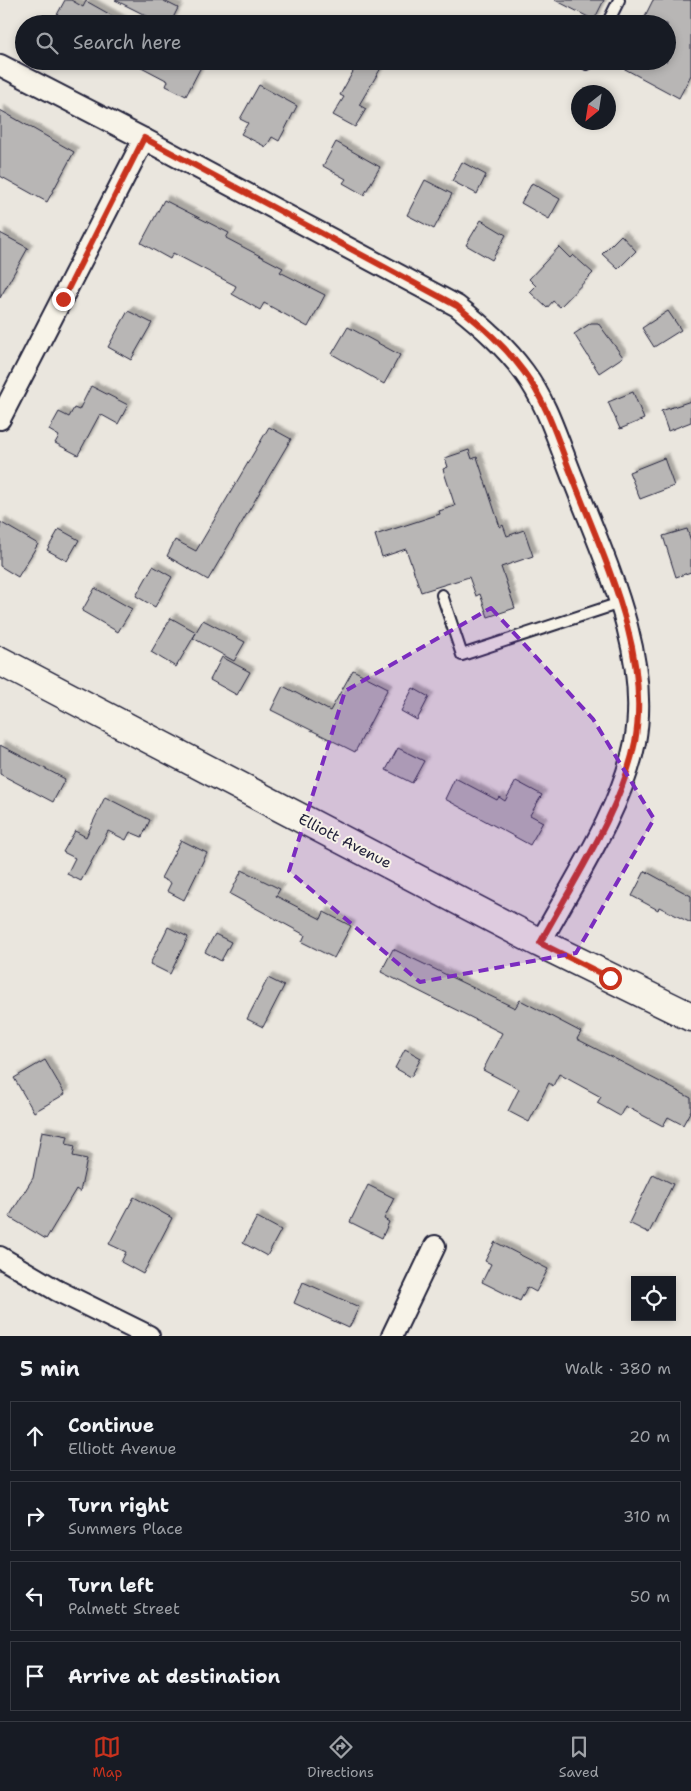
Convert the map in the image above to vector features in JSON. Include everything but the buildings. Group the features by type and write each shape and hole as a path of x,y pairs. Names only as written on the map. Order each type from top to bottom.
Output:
{"street":[{"path":"0,65 144,138 323,237 457,306 486,329 525,373 544,405 599,543 620,604 632,653 637,685 636,732 629,768 617,801 540,943"},
{"path":"0,419 144,138"},
{"name":"Elliott Avenue","path":"0,662 540,943 691,1017"},
{"path":"392,1336 435,1246"},
{"path":"0,1257 56,1290 149,1336"}],"lane":[{"path":"612,15 619,0"},
{"path":"442,595 462,655 620,604"}],"highlighted area":[{"path":"491,608 593,719 654,819 576,953 420,982 289,871 345,691"}],"route":[{"path":"63,299 144,138 323,237 457,306 486,329 507,350 525,373 544,405 599,543 618,597 632,653 637,685 638,713 635,741 629,768 617,801 540,943 610,978"}]}
